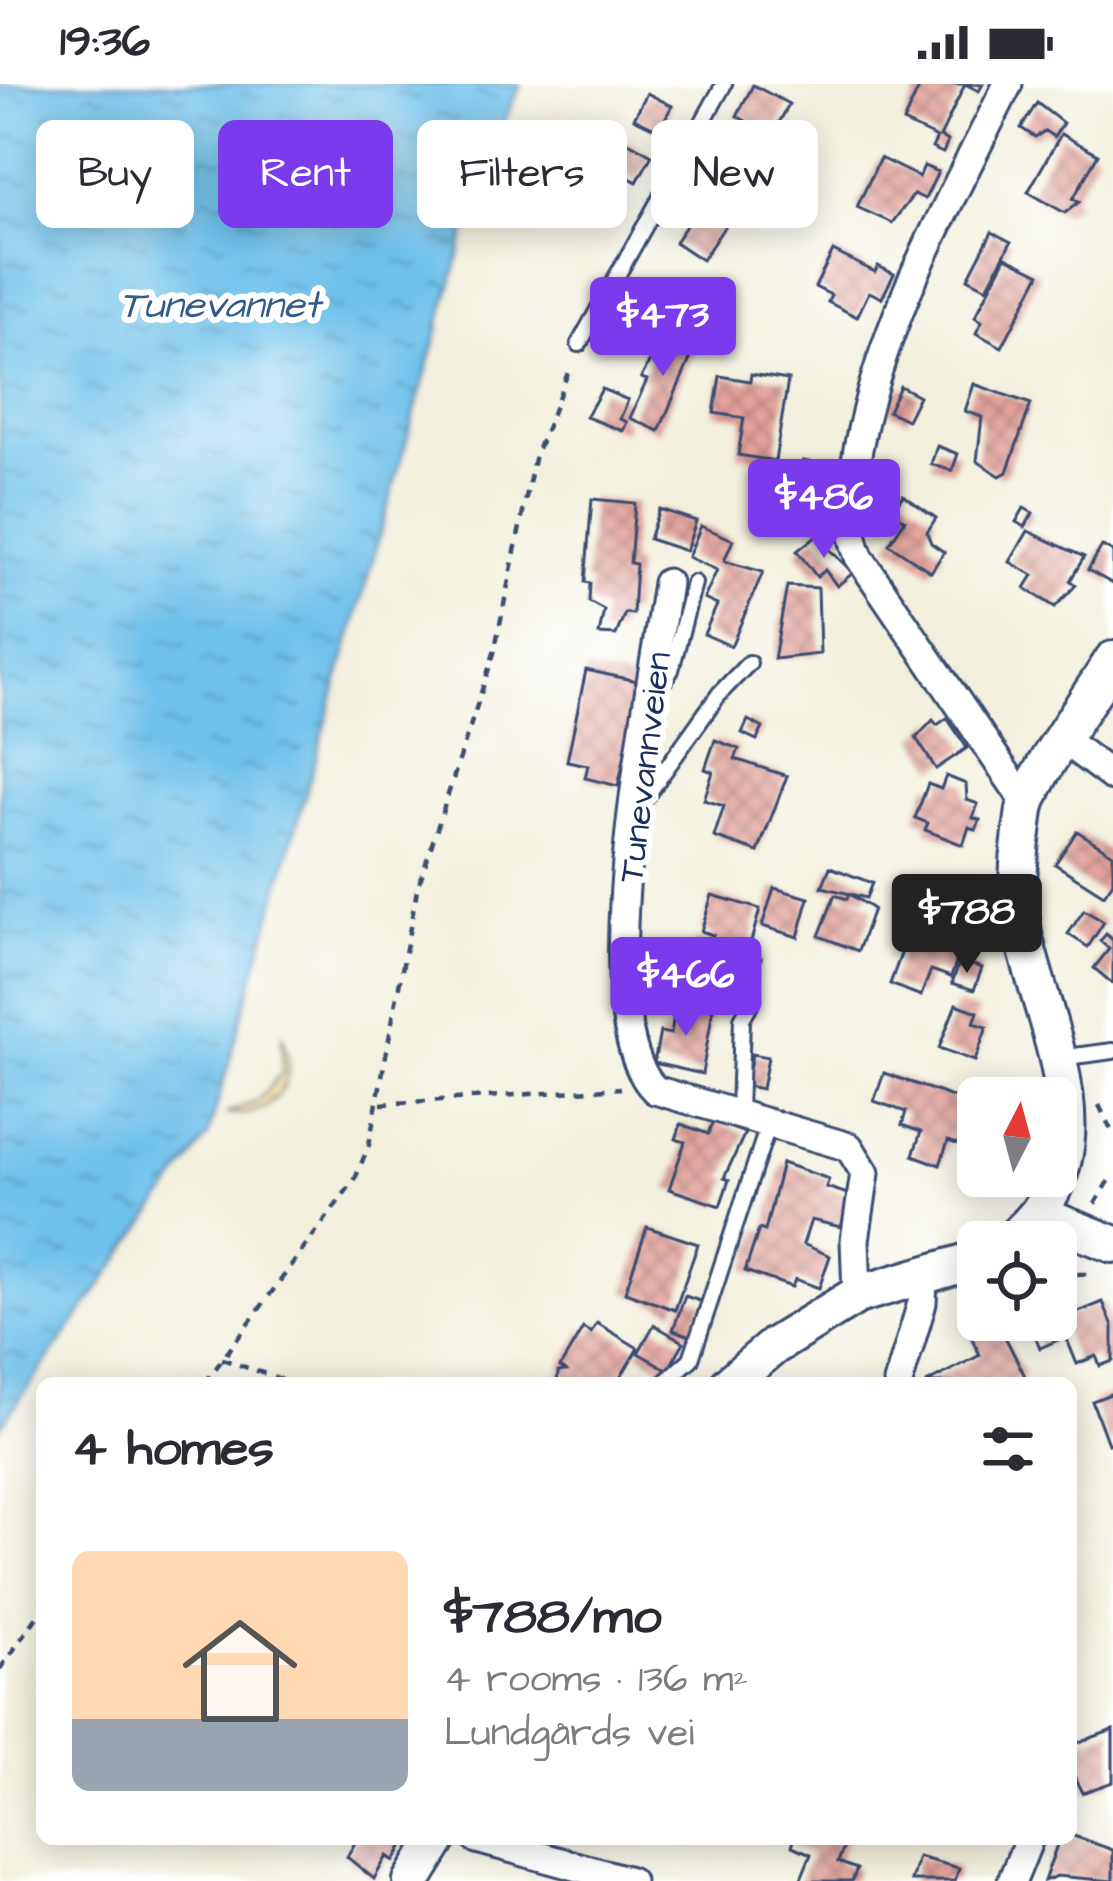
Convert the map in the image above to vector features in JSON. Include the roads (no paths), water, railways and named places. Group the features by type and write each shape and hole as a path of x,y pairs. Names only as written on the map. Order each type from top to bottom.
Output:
{"street":[{"path":"1008,84 906,285 884,343 869,393 849,527 859,557 1026,803"},
{"name":"Tunevannveien","path":"680,583 630,819 630,1040 645,1080 669,1095 739,1112"},
{"path":"1033,1221 1063,1173 1069,1056 1018,902 1026,803 1113,660"},
{"path":"1065,741 1113,777"},
{"path":"739,1112 838,1140 860,1160 866,1173 855,1240 856,1295"},
{"path":"1040,1215 1113,1244"},
{"path":"737,1377 774,1346 856,1295 957,1266"},
{"path":"900,1377 922,1303 922,1279"},
{"path":"412,1881 433,1845"},
{"path":"499,1845 631,1881"},
{"path":"1012,1881 1027,1845"}],"lane":[{"path":"579,344 724,84"},
{"path":"630,819 720,693 749,663"},
{"path":"739,1112 742,1018 753,1000"},
{"path":"1069,1056 1113,1051"},
{"path":"671,1377 691,1359 770,1120"}],"water":[{"name":"Tunevannet","path":"0,84 521,84 505,120 417,120 417,228 467,228 208,1136 0,1427"}]}
